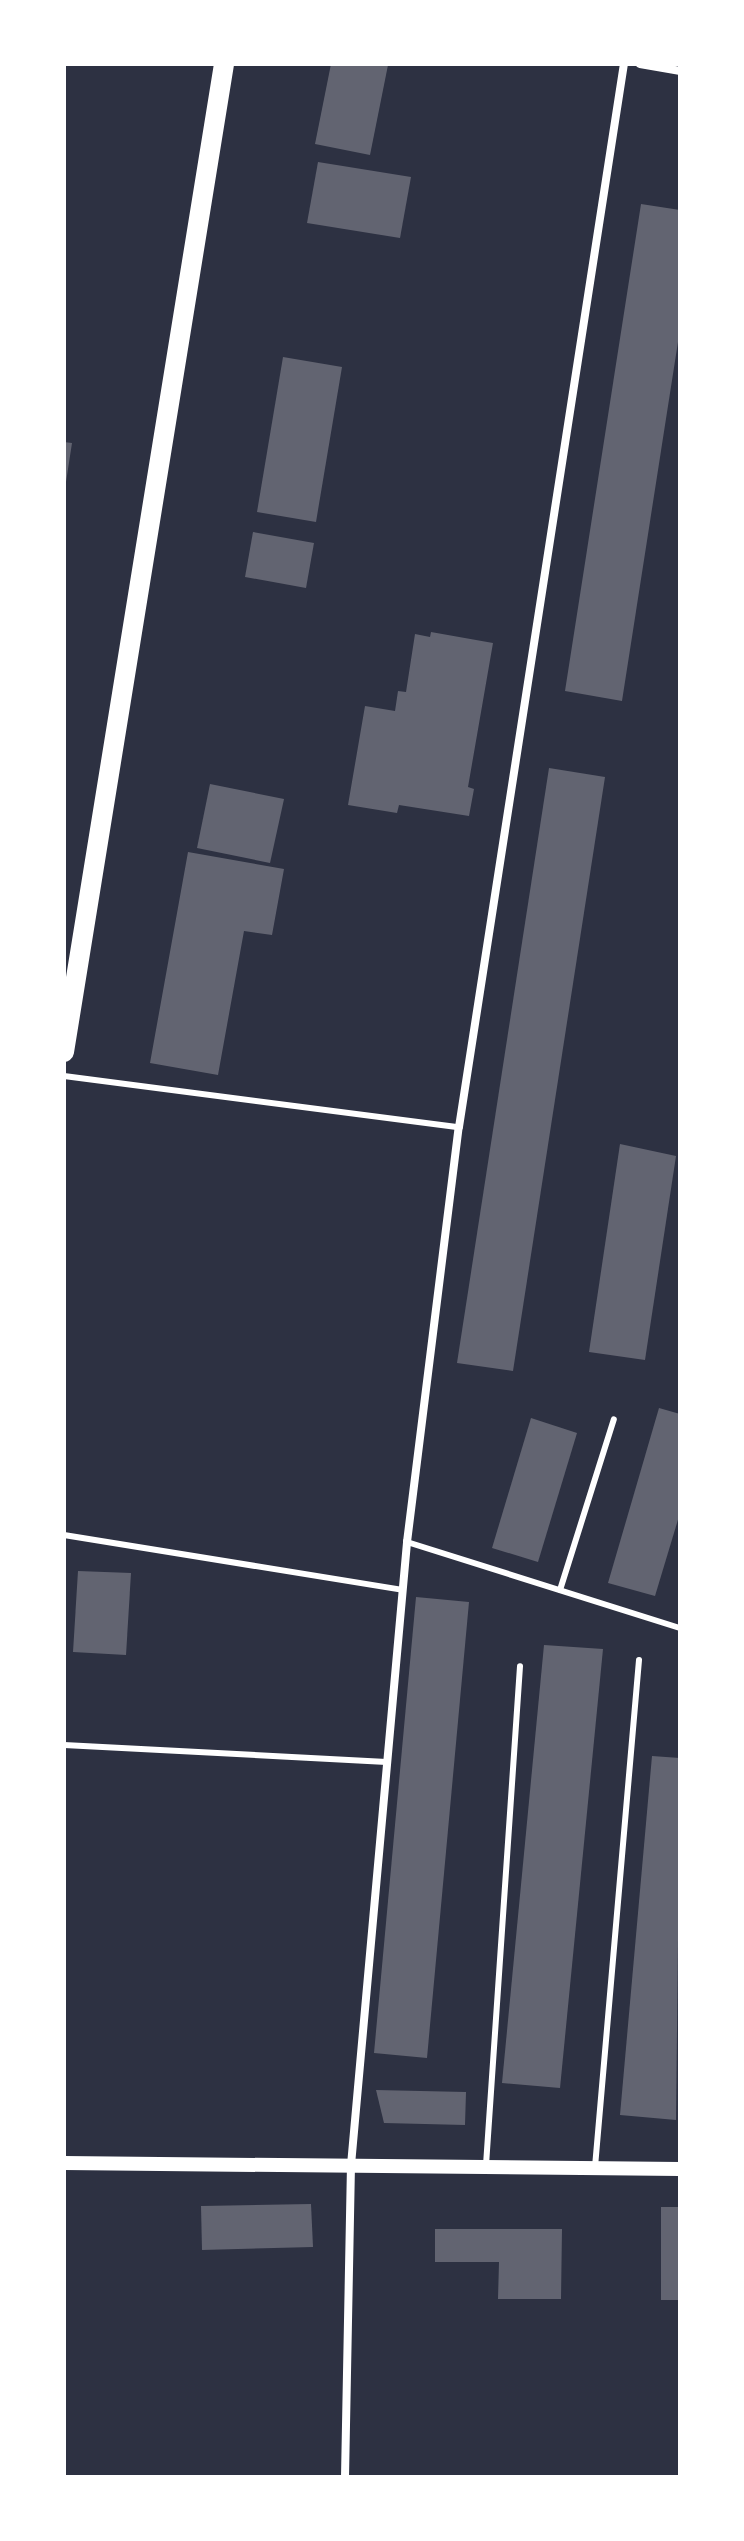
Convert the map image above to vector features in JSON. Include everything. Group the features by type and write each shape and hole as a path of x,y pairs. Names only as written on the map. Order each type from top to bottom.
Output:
{"main road":[{"path":"65,1040 224,64"}],"street":[{"path":"345,2477 351,2165 407,1542 459,1127 624,64"},
{"path":"640,64 680,71"},
{"path":"64,2163 680,2169"}],"lane":[{"path":"64,1076 459,1127"},
{"path":"560,1590 614,1419"},
{"path":"64,1535 403,1590"},
{"path":"407,1542 680,1628"},
{"path":"595,2168 639,1660"},
{"path":"486,2167 520,1666"},
{"path":"64,1745 387,1762"}],"building":[{"path":"331,64 388,65 370,155 315,144"},
{"path":"318,162 411,177 400,238 307,223"},
{"path":"641,204 680,210 680,329 622,701 565,691"},
{"path":"283,357 342,367 316,522 257,512"},
{"path":"64,442 72,443 66,482 64,482"},
{"path":"253,532 314,543 306,588 245,577"},
{"path":"431,632 493,643 468,787 474,789 469,816 399,805 397,813 348,805 365,706 395,711 398,691 406,692 415,634 430,637"},
{"path":"549,768 605,777 513,1371 457,1363"},
{"path":"210,784 284,799 270,863 197,848"},
{"path":"188,852 284,869 272,935 244,931 218,1075 150,1063"},
{"path":"620,1144 676,1156 645,1360 589,1352"},
{"path":"659,1408 680,1414 680,1513 655,1596 608,1583"},
{"path":"531,1418 577,1433 538,1562 492,1548"},
{"path":"78,1571 131,1573 126,1655 73,1652"},
{"path":"416,1597 469,1602 427,2058 374,2053"},
{"path":"544,1645 603,1649 560,2088 502,2083"},
{"path":"652,1756 680,1758 676,2120 620,2115"},
{"path":"376,2090 466,2092 465,2125 384,2123"},
{"path":"311,2204 313,2247 202,2250 201,2206"},
{"path":"661,2207 680,2207 680,2300 661,2300"},
{"path":"435,2229 562,2229 561,2299 498,2299 499,2262 435,2262"}]}
